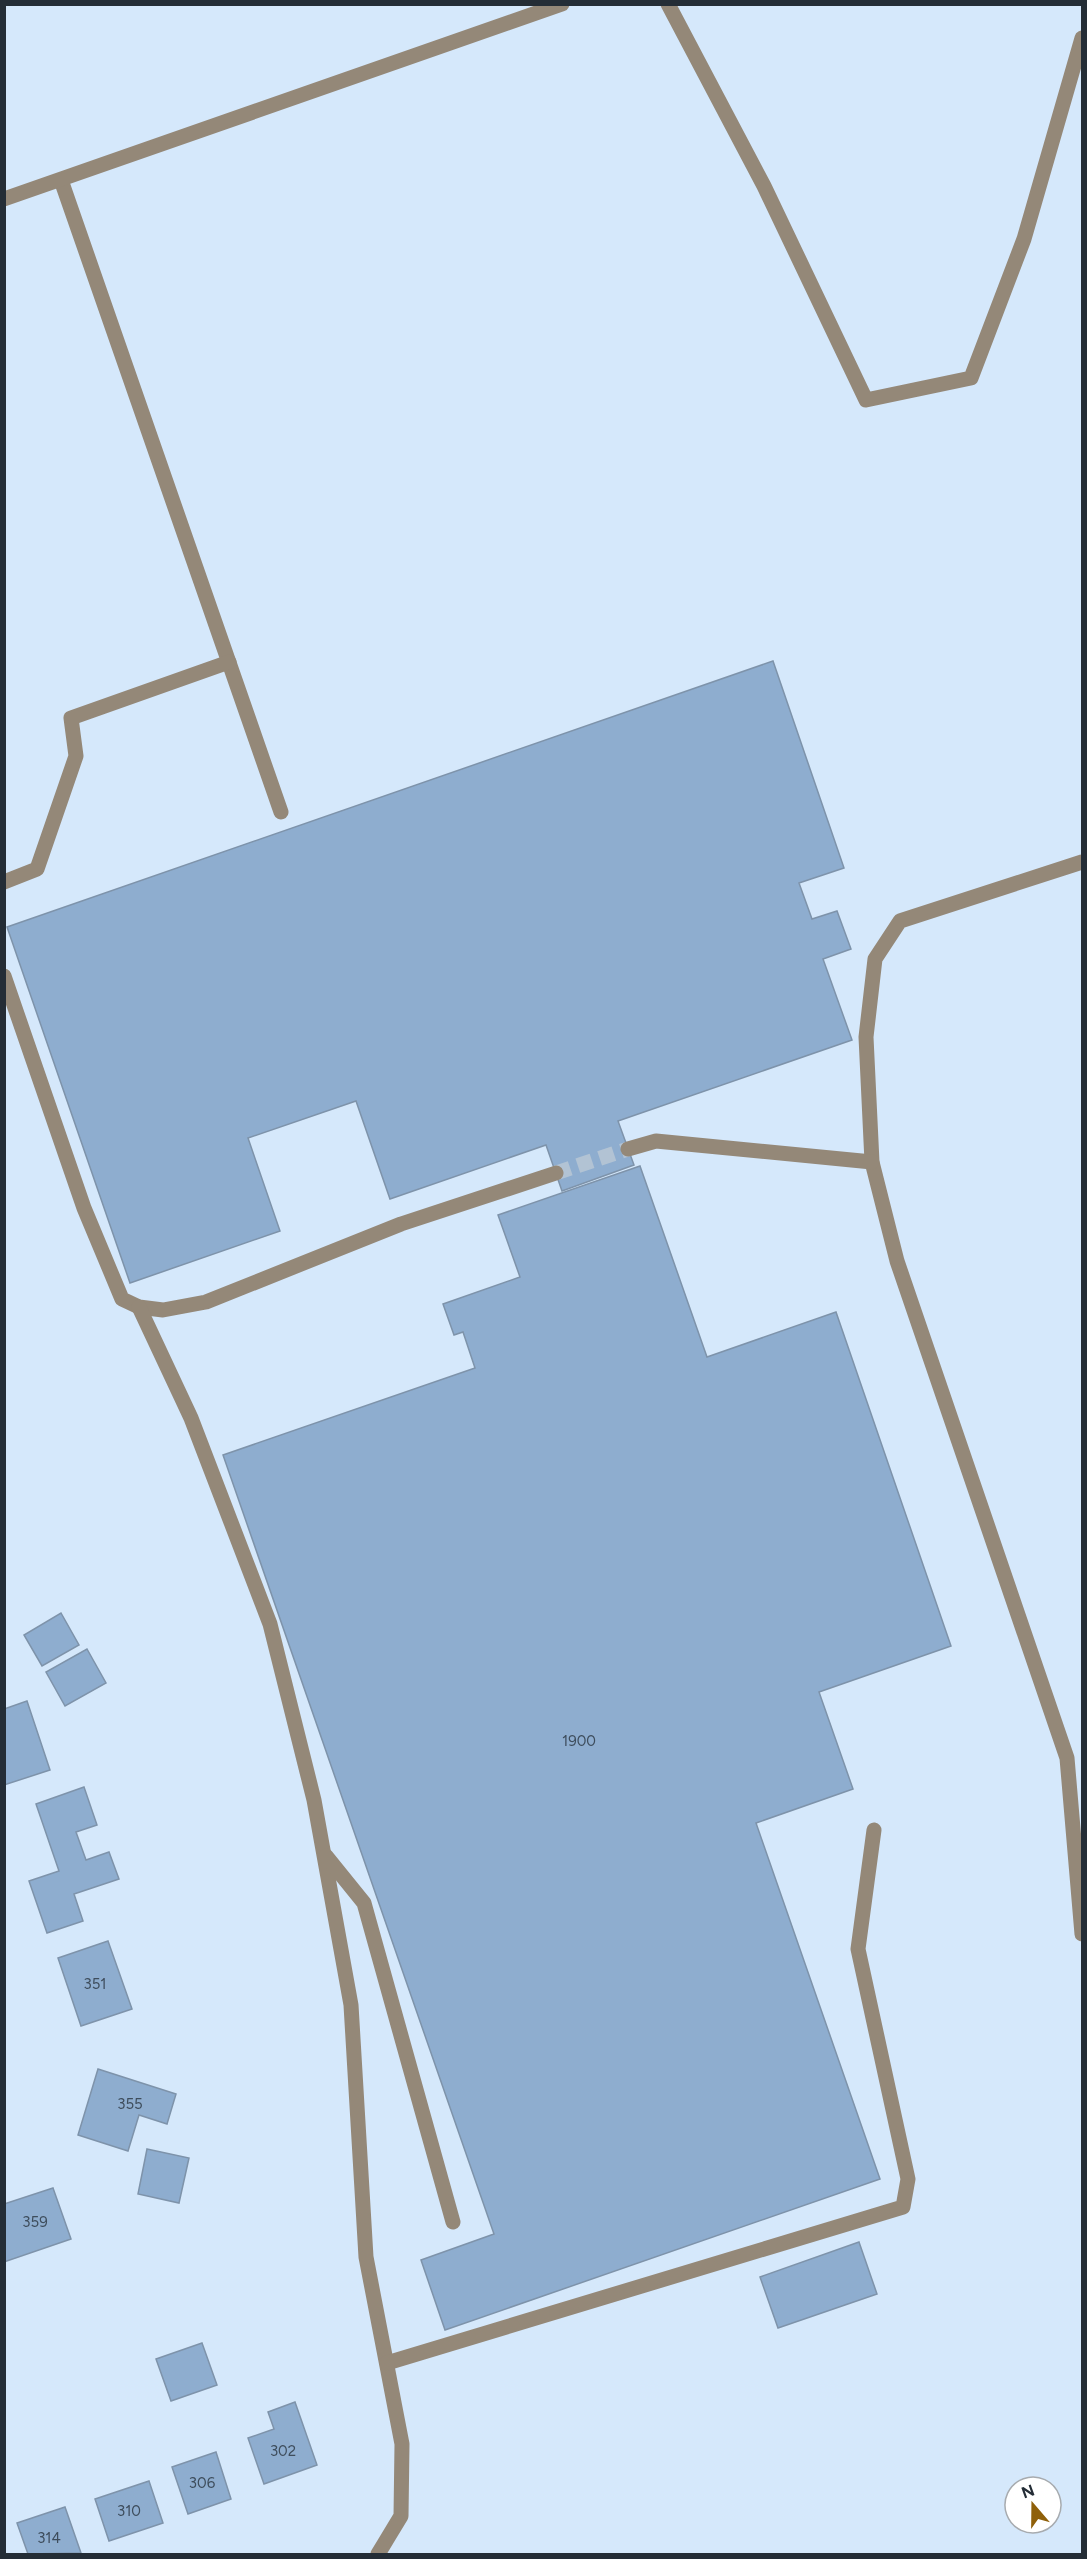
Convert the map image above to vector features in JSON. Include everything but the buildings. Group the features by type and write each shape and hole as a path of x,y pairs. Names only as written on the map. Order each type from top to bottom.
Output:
{"lane":[{"path":"4,199 562,4"},
{"path":"668,4 764,186 866,400 970,378 1024,239 1083,38"},
{"path":"61,180 281,812"},
{"path":"4,882 37,869 76,756 71,718 229,662"},
{"path":"1083,862 900,921 875,959 866,1037 872,1162 897,1261 1067,1758 1083,1934"},
{"path":"4,976 84,1208 122,1299 139,1307 163,1310 206,1302 401,1224 556,1173"},
{"path":"628,1149 656,1141 872,1162"},
{"path":"139,1307 191,1418 270,1624 314,1800 351,2005 366,2257 402,2444 401,2516 378,2554"},
{"path":"1067,1758 1083,1757"},
{"path":"387,2363 903,2207 908,2179 858,1949 874,1830"},
{"path":"324,1854 364,1903 453,2222"}],"tunnel":[{"path":"556,1173 628,1149"}]}
